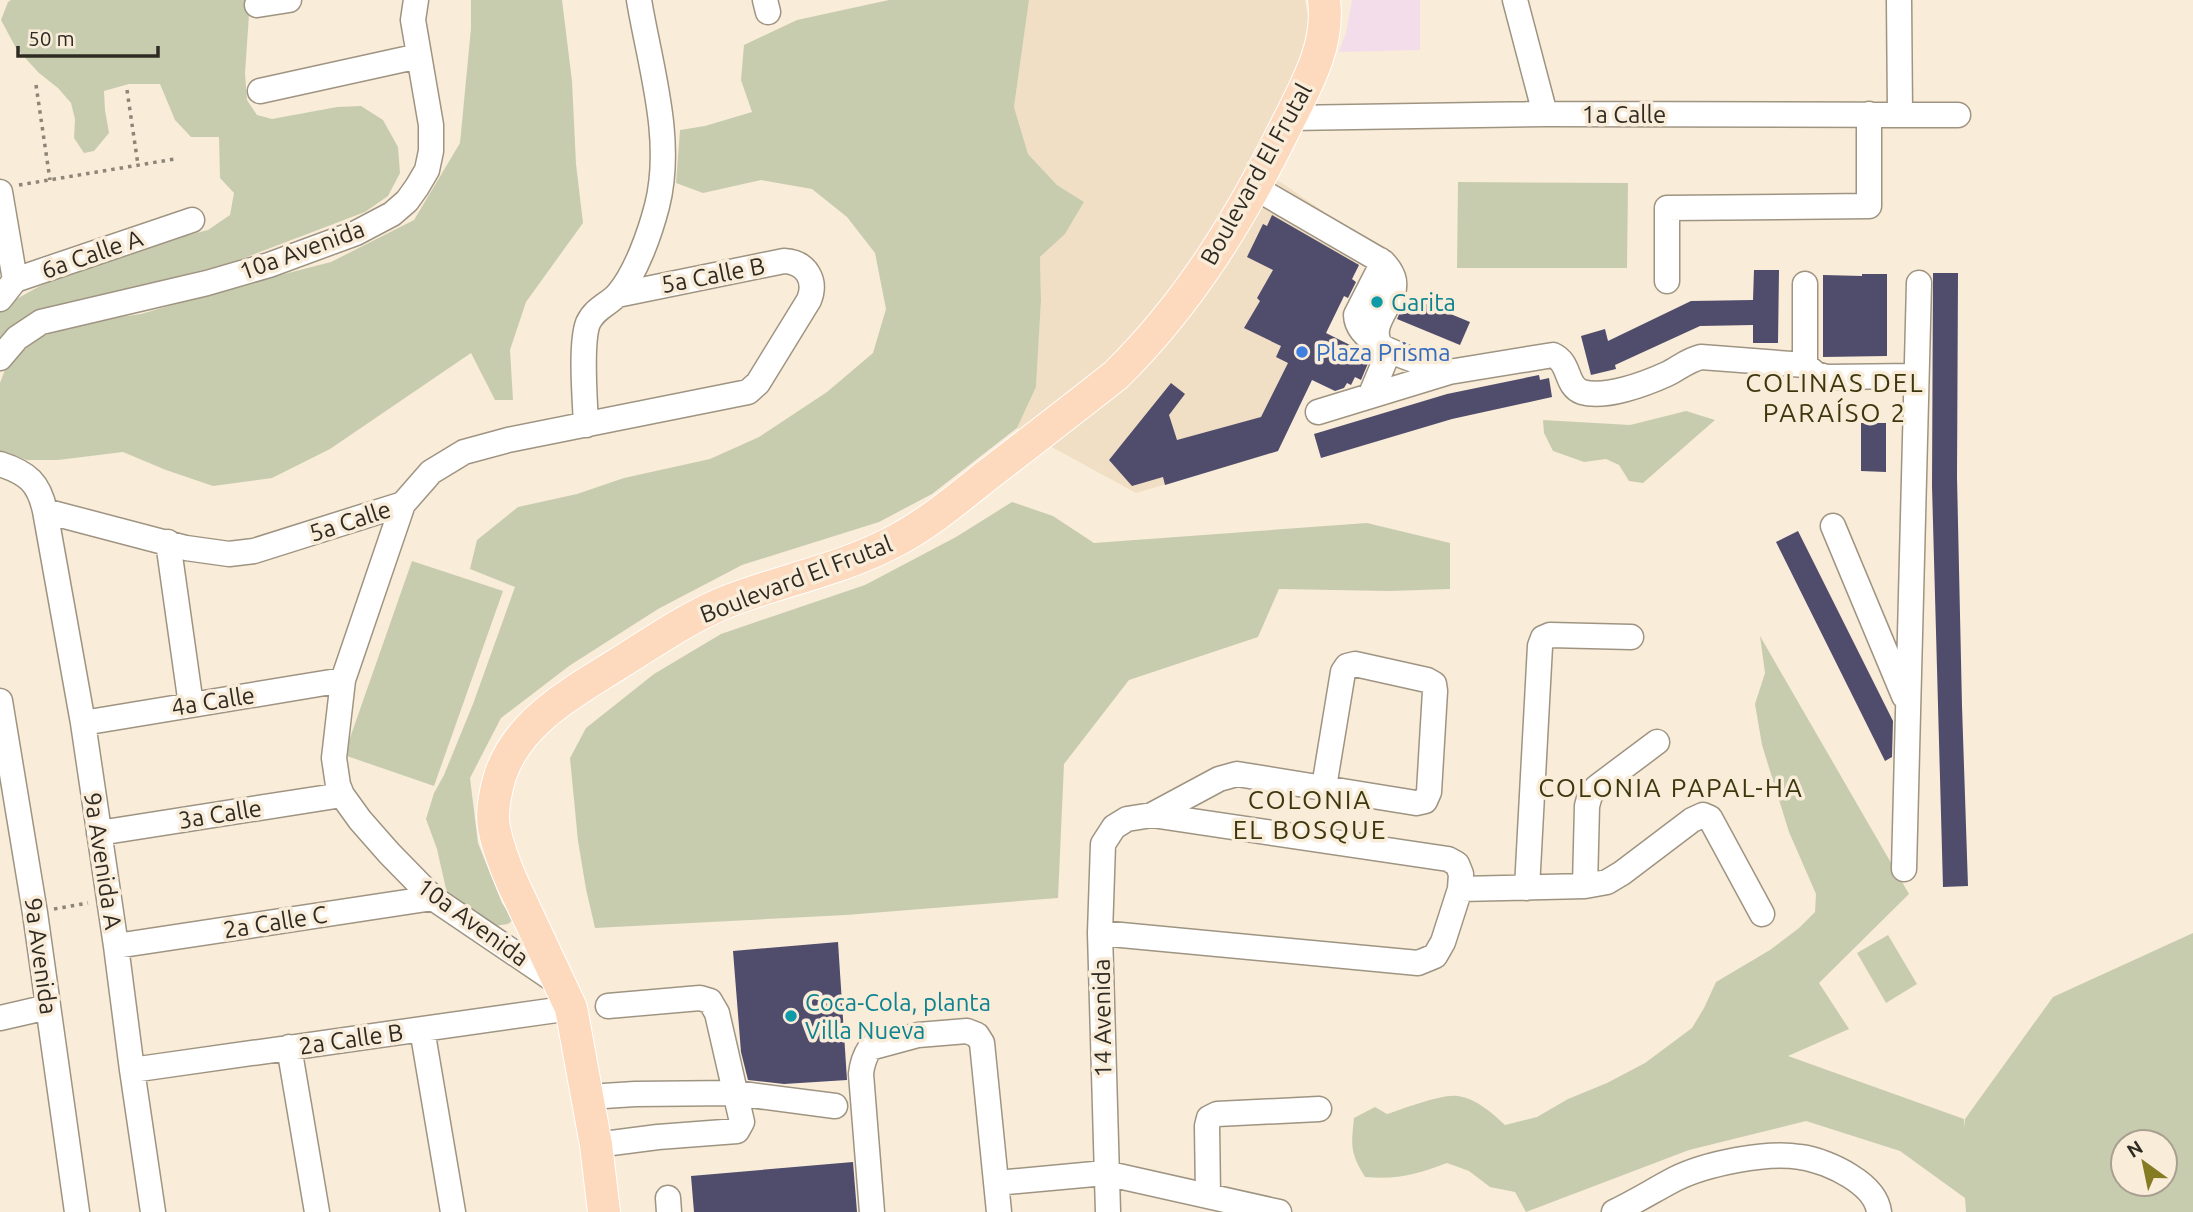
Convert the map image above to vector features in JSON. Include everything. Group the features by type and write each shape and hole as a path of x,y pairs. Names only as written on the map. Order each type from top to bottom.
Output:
{"main road":[{"name":"Boulevard El Frutal","path":"604,1212 588,1097 566,996 513,884 498,844 493,806 503,767 524,732 573,693 719,605 866,556 902,537 951,503 1116,375 1139,353 1198,279 1225,240 1310,77 1323,37 1324,0"}],"street":[{"path":"257,5 289,0"},
{"name":"10a Avenida","path":"0,358 17,338 41,322 269,265 356,233 392,214 407,201 417,187 427,170 431,151 430,125 412,20 416,0"},
{"path":"586,425 585,333 595,312 617,295 638,260 657,205 662,181 663,157 658,103 639,0"},
{"path":"1515,0 1545,114"},
{"path":"1899,0 1900,114"},
{"path":"260,90 419,56"},
{"name":"1a Calle","path":"1290,118 1545,114 1958,115"},
{"path":"1667,281 1667,208 1869,206 1869,114"},
{"path":"1254,187 1380,260 1379,270 1356,315 1360,330 1369,339 1384,347 1449,372"},
{"path":"6,189 8,289"},
{"name":"6a Calle A","path":"8,289 192,220"},
{"name":"5a Calle B","path":"617,295 784,261 796,263 806,271 813,288 809,300 758,383 748,392"},
{"path":"1904,869 1919,283"},
{"path":"1805,284 1805,365"},
{"path":"1371,394 1384,347"},
{"path":"1318,412 1449,372 1553,355 1563,361 1572,385 1579,391 1597,394 1634,387 1701,356 1805,365 1816,374 1827,377 1916,376"},
{"name":"5a Calle","path":"45,511 194,549 229,554 254,551 403,504 431,472 464,452 508,440 748,392"},
{"path":"0,464 15,469 32,481 40,491 45,511"},
{"name":"10a Avenida","path":"403,504 343,680 334,758 335,774 342,795 360,820 433,898 566,996"},
{"name":"9a Avenida A","path":"45,511 83,723 153,1212"},
{"path":"1833,526 1908,707"},
{"path":"167,542 191,705"},
{"path":"1527,888 1540,646 1543,638 1550,635 1630,637"},
{"path":"1152,815 1219,779 1237,774 1416,803 1425,801 1429,792 1434,684 1427,680 1355,664 1347,666 1343,672 1324,787"},
{"name":"4a Calle","path":"83,723 343,680"},
{"name":"9a Avenida","path":"0,701 10,832 35,913 77,1212"},
{"path":"1585,886 1587,806 1590,795 1657,742"},
{"name":"3a Calle","path":"99,833 342,795"},
{"path":"1100,933 1418,962 1435,956 1443,942 1460,888 1461,874 1457,864 1447,859 1152,815"},
{"name":"14 Avenida","path":"1108,1212 1100,933 1103,844 1114,827 1127,819 1152,815"},
{"path":"1460,888 1585,886 1606,882 1692,820 1703,816 1710,818 1762,914"},
{"name":"2a Calle C","path":"116,946 433,898"},
{"name":"2a Calle B","path":"132,1070 422,1029 566,996"},
{"path":"596,1144 658,1136 737,1131 742,1122 717,1013 710,1001 700,998 608,1006"},
{"path":"0,1018 48,1007"},
{"path":"422,1029 453,1212"},
{"path":"872,1212 861,1074 866,1054 870,1048 918,1035 967,1031 977,1035 982,1043 999,1212"},
{"path":"289,1047 317,1212"},
{"path":"588,1097 735,1093 835,1106"},
{"path":"1208,1195 1209,1118 1217,1114 1319,1110"},
{"path":"1614,1212 1677,1178 1712,1165 1760,1157 1800,1156 1841,1170 1865,1186 1879,1212"},
{"path":"998,1183 1105,1173 1279,1212"}],"path":[{"path":"36,85 50,180"},
{"path":"127,90 138,165"},
{"path":"6,189 175,159"},
{"path":"35,913 109,900"}],"shaded area":[{"path":"1029,0 1305,0 1309,22 1276,179 1346,227 1371,240 1324,338 1330,342 1278,451 1136,493 1017,428 1036,387 1041,301 1040,257 1065,234 1084,202 1057,185 1028,154 1014,107"},
{"path":"1352,0 1420,0 1420,50 1339,52 1346,33"}],"green space":[{"path":"11,0 250,0 245,73 247,100 257,115 272,119 337,107 361,106 383,120 398,147 400,173 388,196 365,212 234,262 66,305 0,343 0,308 40,286 142,247 208,230 230,215 234,193 220,178 219,137 191,137 175,120 160,84 129,84 104,91 109,133 94,151 84,153 74,138 75,119 71,103 16,48 1,20"},
{"path":"471,0 562,0 572,81 576,164 583,223 526,302 510,350 513,400 495,400 471,353 330,449 272,478 213,486 123,452 58,460 27,460 0,451 0,383 6,367 36,339 78,323 141,314 331,262 414,220 460,143 471,28"},
{"path":"889,0 1029,0 1014,107 1028,154 1057,185 1084,202 1065,234 1040,257 1041,301 1036,387 1017,428 932,494 879,522 742,565 658,609 569,666 501,718 470,778 478,843 502,903 513,920 508,924 495,926 455,904 446,889 437,849 426,819 434,793 473,704 515,587 470,569 477,540 518,507 577,494 624,478 710,459 759,437 827,392 873,353 886,309 875,253 847,217 812,189 761,180 703,193 676,183 680,130 705,126 752,112 741,80 744,45 797,20"},
{"path":"1458,182 1628,183 1627,268 1457,268"},
{"path":"1686,411 1715,420 1643,483 1629,481 1619,465 1606,459 1584,462 1553,451 1544,433 1543,420 1630,425"},
{"path":"1012,502 1053,516 1094,543 1367,523 1450,543 1450,589 1279,589 1258,637 1129,680 1064,764 1058,898 846,915 595,928 578,841 570,758 586,728 654,674 721,634 865,585 956,537"},
{"path":"412,561 503,591 434,786 344,755"},
{"path":"1760,636 1909,894 1819,983 1849,1029 1788,1056 1964,1119 1965,1128 1965,1119 2053,997 2193,933 2193,1212 1966,1212 1965,1198 1900,1151 1806,1121 1689,1150 1526,1212 1515,1192 1490,1187 1469,1171 1447,1163 1407,1175 1365,1177 1353,1149 1354,1118 1375,1107 1387,1114 1452,1096 1478,1103 1505,1125 1537,1117 1568,1099 1645,1063 1692,1028 1716,982 1770,950 1815,912 1816,894 1789,832 1762,745 1755,704 1765,673"},
{"path":"1888,935 1917,984 1886,1003 1857,953"}],"building":[{"name":"Plaza Prisma","path":"1272,215 1359,265 1352,279 1356,282 1348,298 1344,296 1326,333 1362,351 1359,357 1369,361 1361,380 1355,377 1351,385 1347,383 1344,388 1335,391 1312,380 1278,451 1165,485 1163,477 1132,486 1109,460 1171,383 1185,394 1169,415 1177,440 1261,417 1288,363 1276,357 1281,346 1244,328 1260,301 1257,298 1273,270 1247,257 1263,224 1267,226"},
{"path":"1754,270 1779,270 1778,343 1753,343 1753,325 1700,326 1615,365 1616,369 1591,375 1581,336 1605,329 1608,341 1691,301 1753,300"},
{"path":"1933,273 1958,273 1957,477 1968,886 1943,887 1932,486"},
{"path":"1887,274 1887,356 1823,357 1823,275"},
{"path":"1407,296 1470,322 1460,345 1397,319"},
{"path":"1539,375 1540,380 1549,378 1552,397 1452,419 1321,458 1314,434 1447,394"},
{"path":"1861,423 1886,423 1886,472 1861,471"},
{"path":"1798,531 1893,721 1892,757 1885,761 1776,542"},
{"name":"Coca-Cola, planta Villa Nueva","path":"838,942 847,1080 784,1084 748,1080 741,1052 733,951"},
{"path":"853,1162 857,1212 694,1212 691,1176"}],"place":[{"name":"Garita","path":"1377,302"},
{"name":"Plaza Prisma","path":"1302,352"},
{"name":"Coca-Cola, planta Villa Nueva","path":"791,1016"}],"district":[{"name":"COLINAS DEL PARAÍSO 2","path":"1835,397"},
{"name":"COLONIA PAPAL-HA","path":"1671,787"},
{"name":"COLONIA EL BOSQUE","path":"1310,814"}]}
